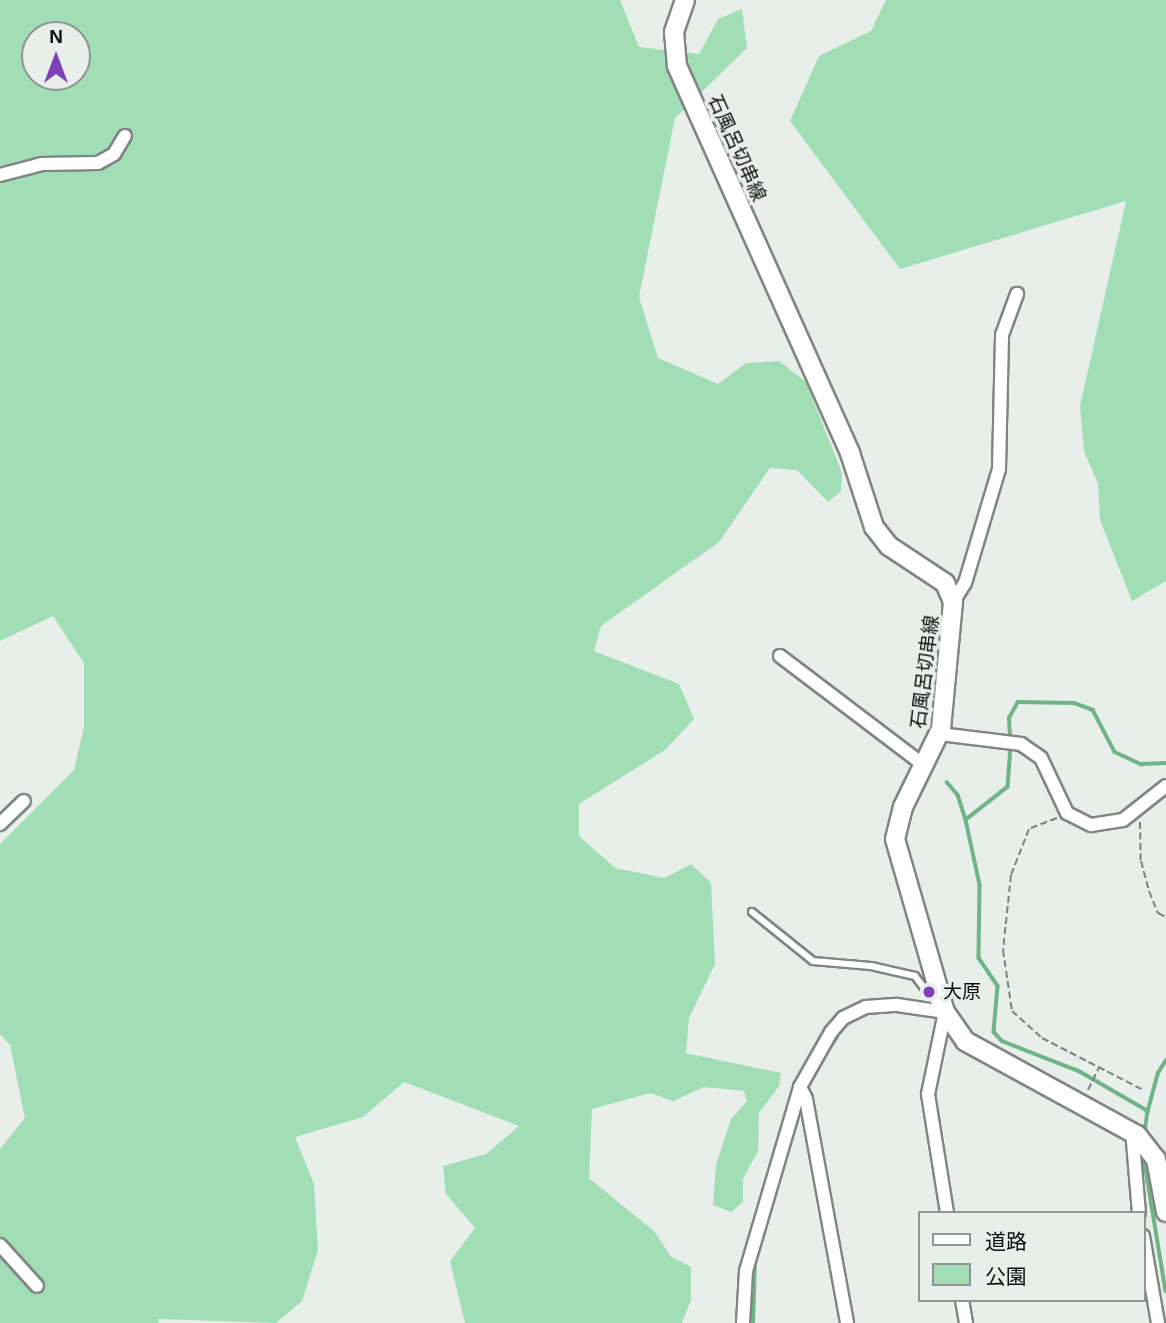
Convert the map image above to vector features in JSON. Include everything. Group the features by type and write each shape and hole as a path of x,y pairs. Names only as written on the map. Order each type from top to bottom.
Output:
{"main road":[{"name":"石風呂切串線","path":"685,0 674,32 677,66 850,453 874,527 889,546 945,583 953,602 940,734 899,817 896,850 945,1012 965,1041 1083,1102 1135,1133 1150,1149 1166,1212"}],"street":[{"path":"0,174 42,164 98,163 114,154 125,136"},
{"path":"953,602 965,583 999,469 1002,335 1017,294"},
{"path":"780,656 925,766"},
{"path":"940,734 1021,744 1035,753 1067,813 1077,820 1104,826 1138,811 1166,786"},
{"path":"0,824 24,801"},
{"path":"743,1323 746,1271 800,1087 843,1018 866,1007 886,1006 945,1012 928,1094 947,1211"},
{"path":"800,1087 806,1099 846,1323"},
{"path":"1135,1133 1139,1211"},
{"path":"0,1245 37,1286"},
{"path":"1145,1248 1158,1323"},
{"path":"962,1302 966,1323"}],"lane":[{"path":"752,912 813,961 871,966 915,976 945,1012"}],"path":[{"path":"1138,811 1149,891 1158,913 1166,917"},
{"path":"1067,813 1029,828 1011,875 1003,950 1007,996 1012,1011 1042,1038 1143,1090"},
{"path":"1083,1102 1099,1066"}],"green space":[{"path":"0,0 620,0 639,47 699,54 718,19 742,9 747,48 675,118 639,297 658,358 718,384 746,363 779,361 806,382 842,473 841,491 828,502 797,470 770,468 719,542 601,626 594,651 679,684 694,719 665,750 579,804 579,836 615,868 665,878 691,864 711,883 715,964 689,1018 686,1053 781,1073 779,1086 759,1113 758,1151 743,1179 743,1202 731,1212 713,1205 716,1165 731,1119 747,1101 744,1091 704,1087 673,1101 650,1093 592,1109 589,1178 655,1232 670,1256 691,1267 691,1300 682,1323 465,1323 450,1261 475,1228 446,1194 443,1166 486,1154 519,1126 404,1082 363,1117 295,1137 314,1184 318,1250 302,1301 276,1323 158,1319 159,1323 0,1323 0,1149 25,1118 10,1045 0,1034 0,844 74,770 84,727 84,663 53,616 0,641"},
{"path":"886,0 1166,0 1166,581 1132,601 1100,520 1098,484 1084,451 1080,406 1126,201 900,269 790,121 819,56 871,31"}],"waterway":[{"path":"1010,738 1009,718 1018,702 1074,703 1093,710 1115,752 1141,764 1166,763"},
{"path":"1011,746 1008,787 966,820 980,885 979,958 998,986 994,1032 1002,1041 1079,1071 1148,1111 1145,1133"},
{"path":"947,782 958,795 966,820"},
{"path":"826,1053 837,1037"},
{"path":"1148,1110 1158,1073 1166,1060"},
{"path":"1143,1151 1166,1291"},
{"path":"753,1323 755,1261"}],"place":[{"name":"大原","path":"929,992"}]}
